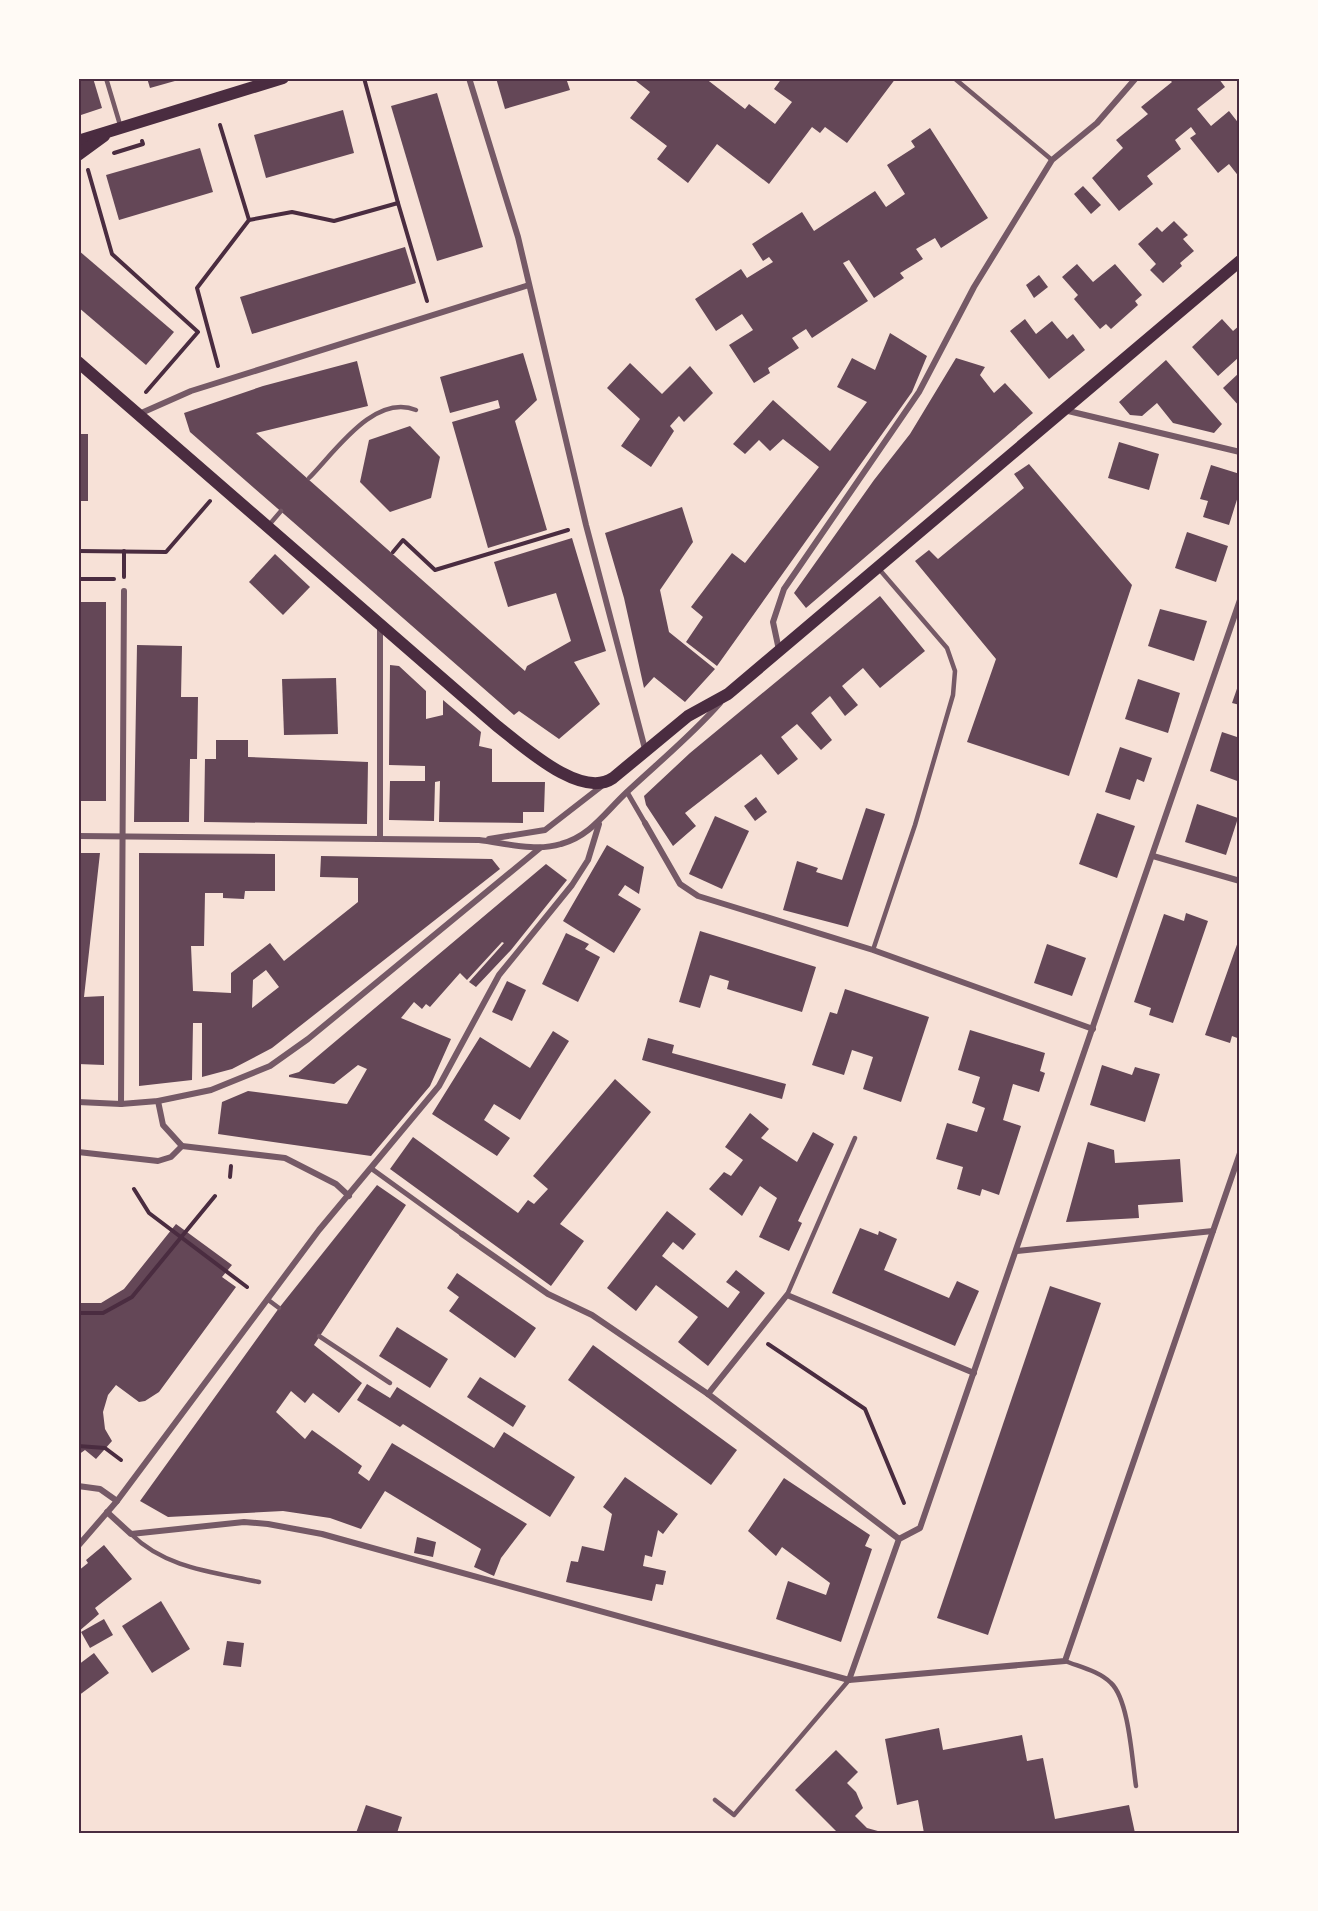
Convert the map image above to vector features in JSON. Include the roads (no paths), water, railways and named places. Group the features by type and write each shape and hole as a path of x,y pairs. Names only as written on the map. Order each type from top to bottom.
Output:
{"main road":[{"path":"78,141 283,78"},
{"path":"82,158 115,129"},
{"path":"78,362 380,625 537,756 579,780 595,784 606,783 688,716 728,694 1240,261"}],"street":[{"path":"297,78 332,78"},
{"path":"469,78 518,237 586,525 645,749"},
{"path":"779,650 773,622 777,604 784,589 914,399 974,287 1052,160 1092,127 1136,78"},
{"path":"139,414 157,405 222,382 530,285"},
{"path":"1063,410 1240,452"},
{"path":"121,1104 124,591"},
{"path":"849,1680 899,1539 920,1528 1240,600"},
{"path":"380,625 380,838"},
{"path":"78,836 479,840 540,848 561,844 598,824 627,792 702,724 728,694"},
{"path":"479,840 545,831 606,783"},
{"path":"627,792 680,884 698,896 873,950 1093,1029"},
{"path":"78,1546 117,1501 320,1230 439,1086 499,975 572,885 588,860 598,824"},
{"path":"78,1102 121,1104 158,1101 211,1089 270,1066 308,1039 540,848"},
{"path":"1153,856 1240,880"},
{"path":"158,1101 161,1121 182,1146 285,1158 336,1184 349,1196"},
{"path":"78,1152 158,1161 171,1157 182,1146"},
{"path":"107,1512 131,1534 244,1522 304,1531 849,1680 1065,1661 1240,1153"},
{"path":"372,1169 548,1294 592,1315 708,1394 899,1539"},
{"path":"1017,1251 1213,1232"},
{"path":"708,1394 787,1295 974,1373"},
{"path":"78,1486 100,1489 117,1501"}],"lane":[{"path":"106,78 115,129"},
{"path":"954,78 1052,160"},
{"path":"309,478 371,417 398,406 416,410"},
{"path":"267,527 281,511"},
{"path":"873,950 928,783 956,678 954,664 947,648 878,567"},
{"path":"787,1295 855,1138"},
{"path":"267,1299 279,1308"},
{"path":"319,1336 390,1383"},
{"path":"131,1534 146,1549 163,1558 183,1565 259,1582"},
{"path":"1065,1661 1101,1676 1116,1689 1124,1713 1136,1786"},
{"path":"716,1800 734,1815 849,1680"}]}
